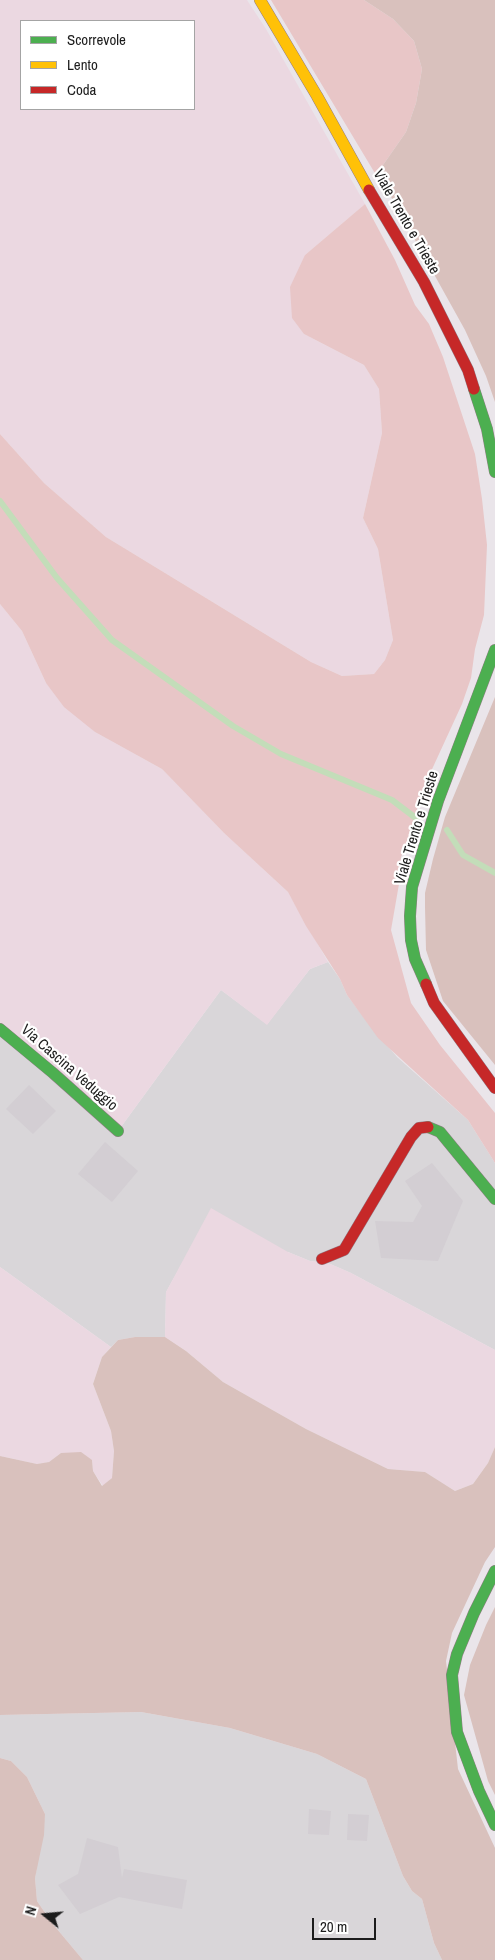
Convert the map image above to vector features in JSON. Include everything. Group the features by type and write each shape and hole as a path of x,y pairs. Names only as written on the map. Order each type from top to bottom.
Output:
{"main road":[{"name":"Viale Trento e Trieste","path":"260,0 424,282 468,370 487,429 495,472"},
{"name":"Viale Trento e Trieste","path":"495,650 438,801 412,887 410,916 411,940 415,959 434,1003 495,1088"},
{"name":"Via Cascina Veduggio","path":"0,1029 118,1131"},
{"path":"322,1259 344,1250 411,1137 419,1128 430,1127 440,1132 495,1199"},
{"path":"495,1571 456,1654 452,1675 457,1732 479,1791 495,1825"}],"shaded area":[{"path":"0,0 247,0 266,29 365,204 305,255 304,334 364,365 379,389 382,433 363,518 378,549 393,640 385,660 374,674 342,676 311,662 106,537 44,483 0,434"},
{"path":"271,0 364,0 393,19 414,41 422,69 416,103 406,132 376,175"},
{"path":"364,0 495,0 495,402 486,376 465,330 390,195 376,175 406,132 416,103 422,69 414,41 393,19"},
{"path":"365,204 395,260 415,305 429,324 443,357 475,454 482,499 487,545 484,615 475,649 471,678 462,704 422,791 409,838 401,857 399,884 391,930 411,1003 440,1045 495,1113 495,1163 468,1120 378,1038 347,995 340,979 306,926 288,892 224,833 162,769 95,732 64,707 46,683 22,631 0,604 0,434 44,483 106,537 311,662 342,676 374,674 385,660 393,640 378,549 363,518 382,433 379,389 364,365 304,334 292,318 290,287 305,255"},
{"path":"0,604 22,631 46,683 95,732 162,769 224,833 288,892 328,962 310,969 267,1025 221,990 118,1131 0,1029"},
{"path":"495,697 495,1065 443,1001 426,950 425,893 445,817"},
{"path":"328,962 340,979 347,995 362,1015 397,1057 468,1120 495,1163 495,1350 351,1273 328,1263 310,1261 288,1252 182,1264 166,1292 165,1337 135,1337 118,1340 111,1347 0,1267 0,1029 118,1131 221,990 267,1024 310,969"},
{"path":"211,1208 288,1252 310,1261 328,1263 351,1273 495,1350 495,1447 488,1463 473,1484 455,1491 425,1472 388,1469 306,1429 223,1382 186,1351 165,1337 166,1292"},
{"path":"0,1267 111,1347 102,1357 93,1384 111,1431 114,1451 112,1478 103,1486 93,1471 92,1460 61,1453 49,1462 37,1464 0,1456"},
{"path":"135,1337 165,1337 186,1351 223,1382 306,1429 388,1469 425,1472 455,1491 473,1484 488,1463 495,1447 495,1547 485,1562 452,1633 446,1661 458,1769 495,1848 495,1960 442,1960 434,1943 422,1899 412,1891 403,1876 366,1779 317,1754 230,1728 141,1712 0,1715 0,1456 37,1464 49,1462 61,1453 81,1452 92,1460 93,1471 102,1486 112,1478 114,1451 111,1431 93,1384 102,1357 118,1340"},
{"path":"495,1607 495,1795 488,1781 464,1695 470,1665"},
{"path":"141,1712 230,1728 317,1754 366,1779 403,1876 412,1891 422,1899 434,1943 442,1960 83,1960 52,1923 37,1901 35,1878 45,1814 27,1777 11,1761 0,1758 0,1715"},
{"path":"0,1758 11,1761 27,1777 45,1814 44,1835 35,1878 37,1901 52,1923 83,1960 0,1960"}],"building":[{"path":"29,1085 56,1111 33,1134 6,1109"},
{"path":"105,1142 138,1171 112,1202 78,1174"},
{"path":"432,1163 463,1201 438,1261 381,1258 375,1221 413,1222 422,1206 405,1181"},
{"path":"309,1809 331,1811 329,1835 308,1834"},
{"path":"348,1814 369,1815 367,1841 347,1840"},
{"path":"87,1838 118,1847 122,1878 124,1869 187,1880 182,1909 119,1897 80,1914 58,1885 78,1874"}],"waterway":[{"path":"0,501 57,578 112,640 233,726 281,754 392,800 417,819"},
{"path":"447,830 463,855 495,873"}],"traffic: fast":[{"path":"474,389 487,429 495,472"},
{"path":"426,984 415,959 411,940 412,887 438,801 495,650"},
{"path":"0,1029 118,1131"},
{"path":"428,1127 440,1132 495,1199"},
{"path":"495,1571 474,1613 457,1654 452,1675 457,1732 479,1791 495,1825"}],"traffic: slow":[{"path":"260,0 317,96 369,190"}],"traffic: jam":[{"path":"369,190 424,282 468,370 474,389"},
{"path":"426,984 434,1003 495,1088"},
{"path":"322,1259 344,1250 411,1137 419,1128 428,1127"}]}
